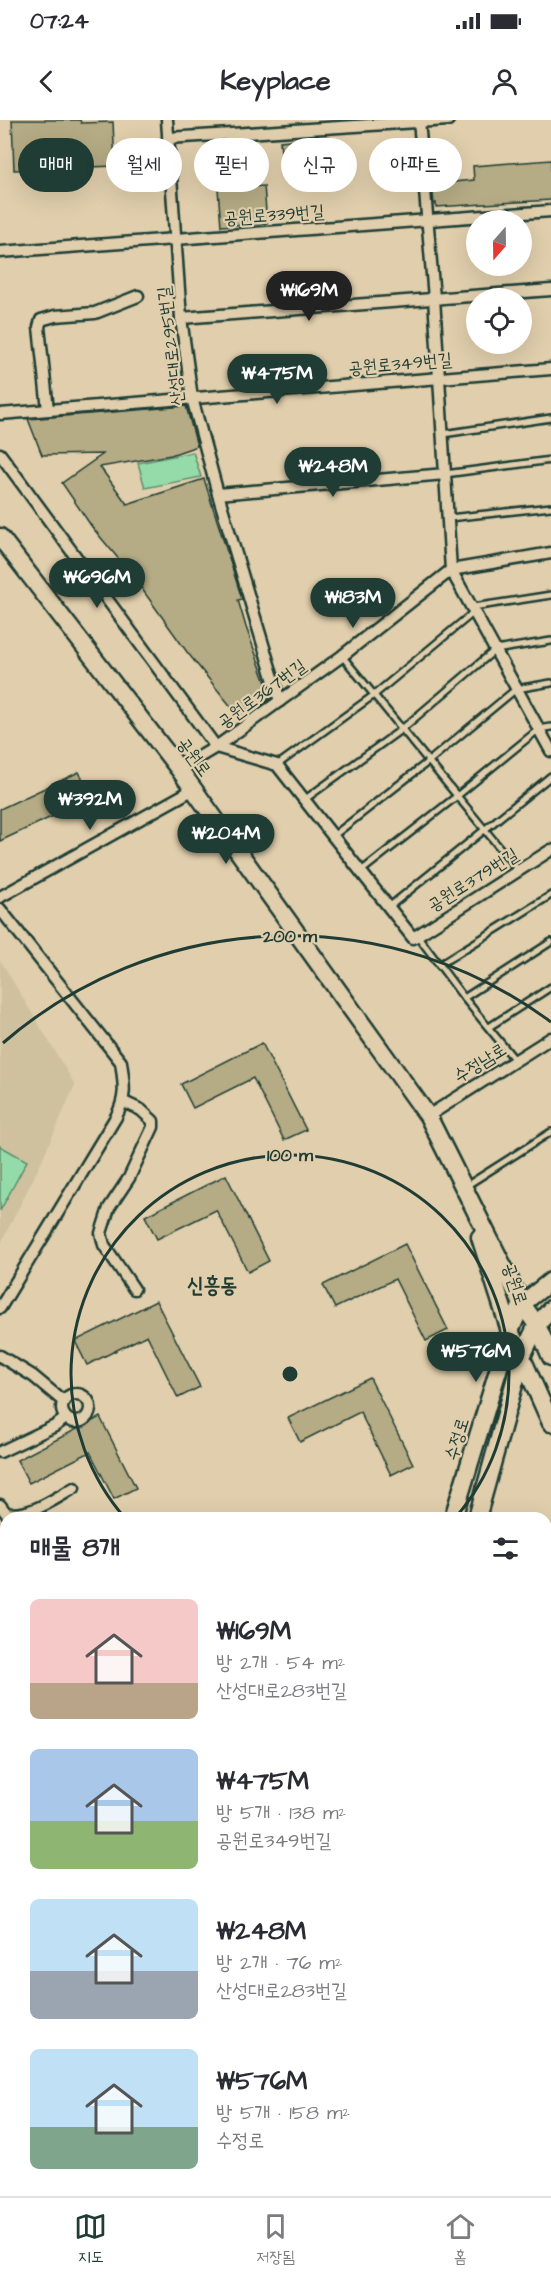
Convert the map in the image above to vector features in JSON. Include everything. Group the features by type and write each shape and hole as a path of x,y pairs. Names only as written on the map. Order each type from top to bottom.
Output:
{"main road":[{"name":"공원로","path":"0,537 194,789 428,1116 522,1305 537,1325 551,1357"},
{"name":"공원로","path":"464,1187 510,1331 551,1423"},
{"name":"수정로","path":"455,1512 510,1331 522,1305 551,1281"},
{"path":"479,1512 522,1356 537,1325 551,1309"}],"street":[{"name":"산성대로295번길","path":"167,120 168,138"},
{"path":"168,138 448,120"},
{"path":"419,121 434,298 452,570 551,751"},
{"name":"산성대로295번길","path":"173,192 181,318 192,398 280,702"},
{"name":"공원로339번길","path":"0,252 177,237 428,222 551,211"},
{"path":"181,318 551,290"},
{"path":"48,410 39,327 41,320 55,316 95,313 138,296"},
{"name":"공원로349번길","path":"0,414 551,369"},
{"path":"0,454 216,747 277,765 360,872 415,936"},
{"path":"218,494 445,474"},
{"name":"공원로367번길","path":"179,769 216,747 280,702 452,570 551,553"},
{"path":"0,897 194,789"},
{"name":"공원로379번길","path":"415,936 551,850"},
{"path":"0,909 121,1062 124,1083 124,1102 77,1184 0,1308"},
{"name":"수정남로","path":"428,1116 551,1038"},
{"path":"124,1102 141,1110 153,1121 153,1127 129,1178 109,1208 101,1233 104,1245 134,1289"},
{"path":"0,1356 33,1376 63,1401"},
{"path":"75,1394 84,1396 90,1404 89,1414 83,1421 74,1422 66,1418 62,1410 63,1401 75,1394"},
{"path":"0,1452 55,1426 66,1418"},
{"path":"28,1512 74,1488"}],"lane":[{"path":"443,434 551,418"},
{"path":"445,474 551,460"},
{"path":"449,518 551,507"},
{"path":"277,765 374,695 473,609 551,595"},
{"path":"304,800 402,729 495,650 551,641"},
{"path":"342,656 519,871"},
{"path":"333,836 429,761 516,688 551,683"},
{"path":"360,872 539,729 551,727"},
{"path":"389,907 551,776"},
{"path":"439,965 551,895"},
{"path":"415,936 515,1060"},
{"path":"464,998 551,942"},
{"path":"489,1027 551,987"},
{"path":"464,1187 551,1132"}],"shaded area":[{"path":"0,960 75,1085 37,1171 0,1245"}],"green space":[{"path":"193,452 201,477 145,488 138,463"},
{"path":"0,1146 27,1161 0,1211"}],"building":[{"path":"12,120 113,122 114,138 106,138 106,166 94,167 94,138 18,138 18,170 14,170"},
{"path":"551,160 551,200 436,207 433,192 462,192 462,181 474,180 473,166"},
{"path":"218,192 264,192 267,223 221,226"},
{"path":"186,406 197,446 171,455 100,467 127,504 204,479 242,599 238,600 246,627 270,694 269,699 241,719 187,652 132,575 92,527 62,483 103,454 42,455 28,419"},
{"path":"79,772 92,798 0,841 0,809"},
{"path":"262,1043 306,1130 284,1140 253,1078 193,1108 181,1084"},
{"path":"226,1175 269,1261 248,1272 216,1210 157,1239 145,1216"},
{"path":"405,1244 448,1330 426,1341 395,1279 335,1308 323,1285"},
{"path":"156,1301 200,1387 178,1398 147,1335 87,1365 75,1341"},
{"path":"370,1378 413,1464 391,1475 360,1412 300,1442 288,1418"},
{"path":"100,1417 136,1488 114,1499 90,1452 29,1483 17,1460"}],"district":[{"name":"신흥동","path":"212,1285"}]}
